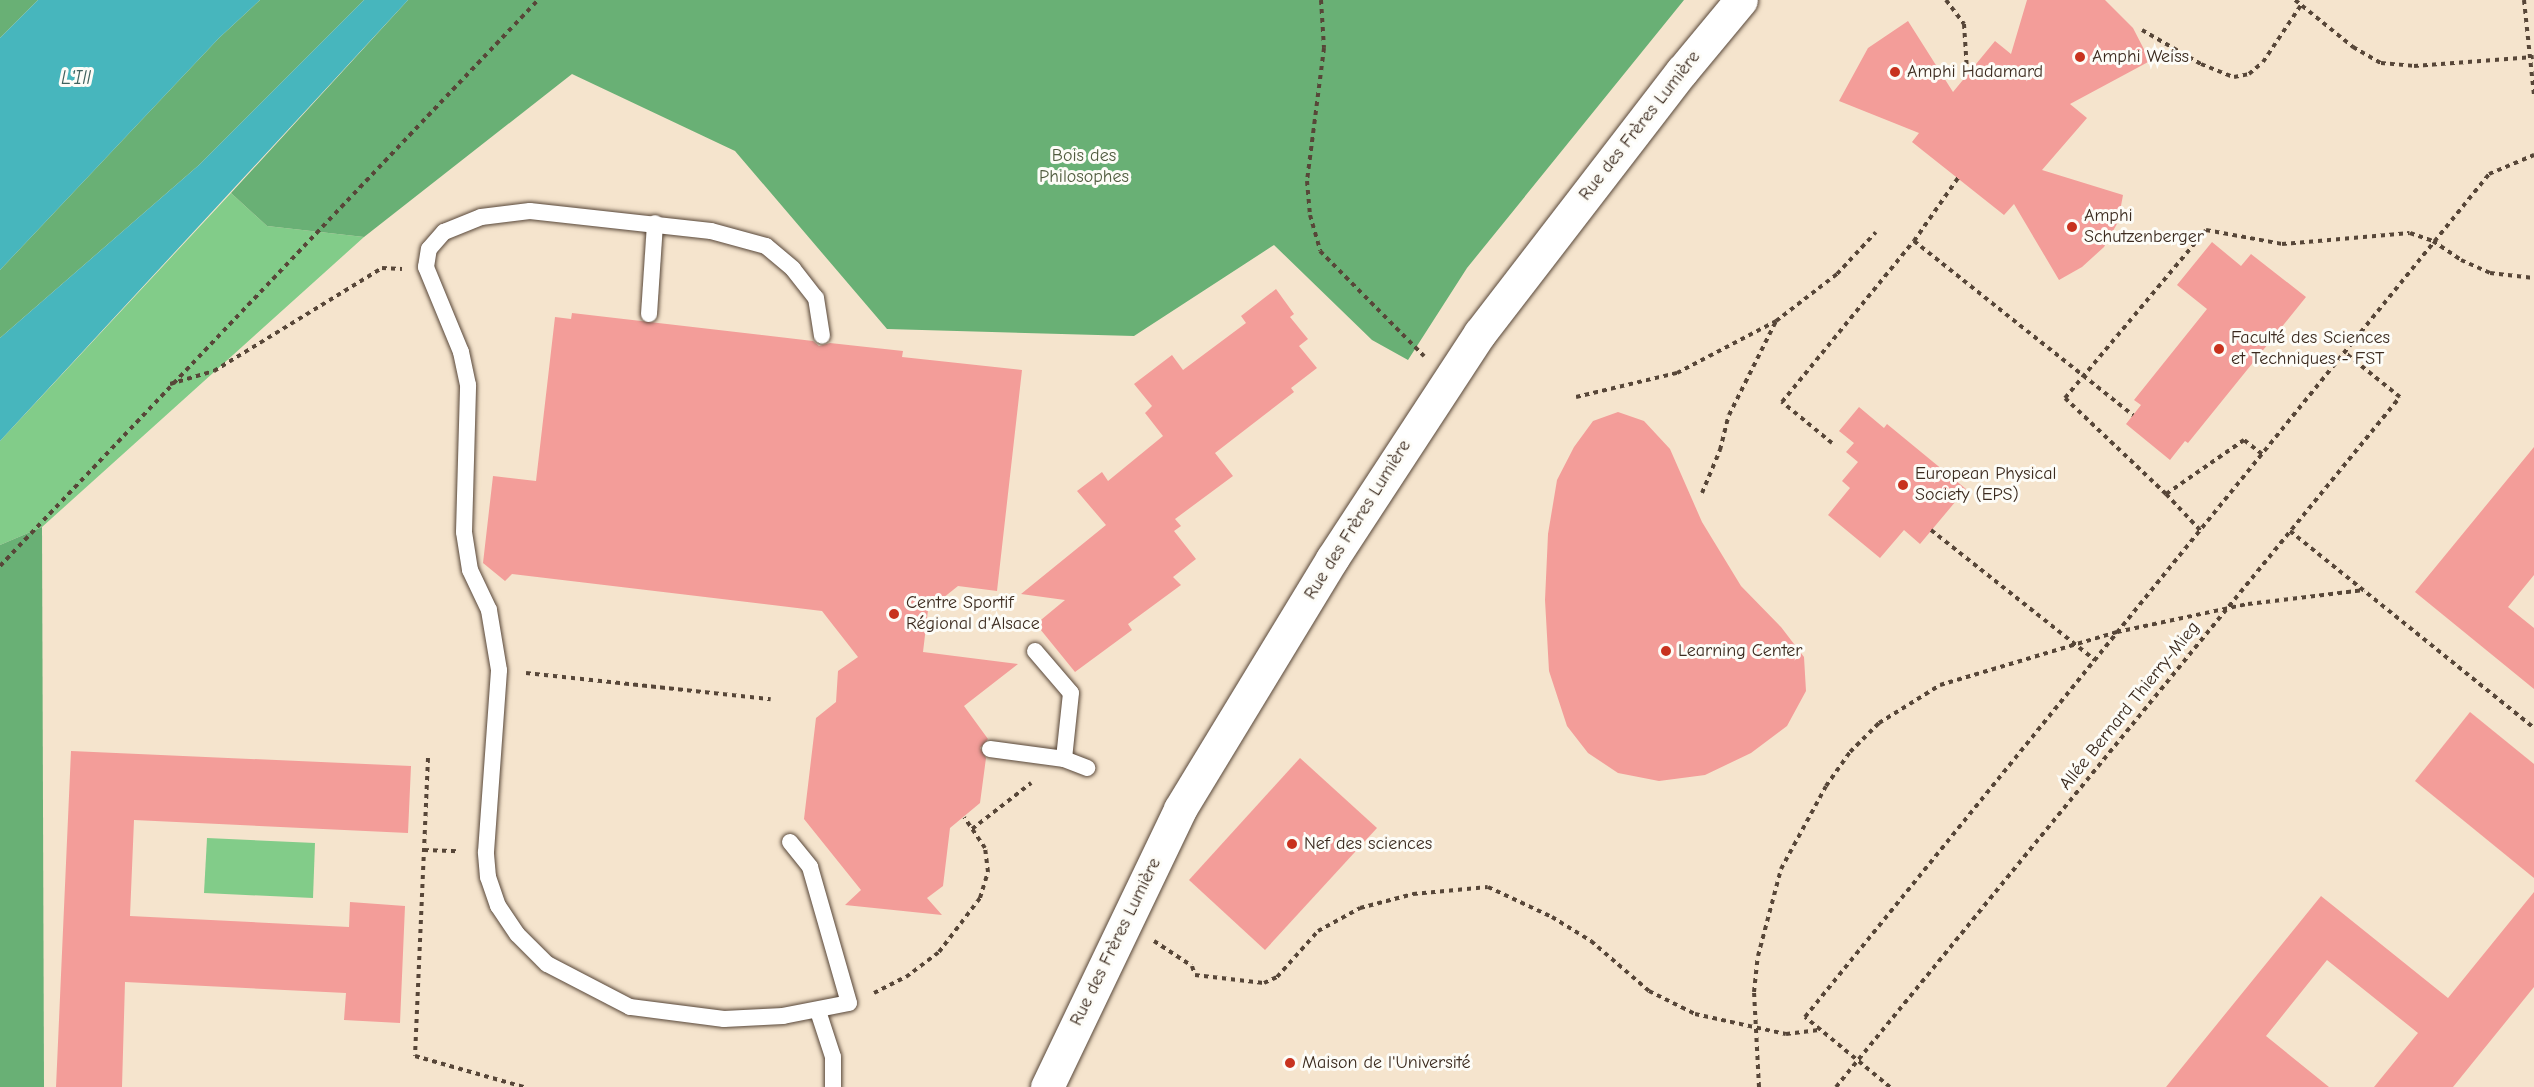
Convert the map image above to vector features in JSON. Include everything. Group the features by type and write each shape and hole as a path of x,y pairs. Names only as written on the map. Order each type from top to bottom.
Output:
{"street":[{"name":"Rue des Frères Lumière","path":"1047,1087 1180,809 1447,380 1667,90 1742,0"}],"lane":[{"path":"790,842 810,867 849,1003 818,1011 724,1019 630,1007 584,986 547,964 517,934 498,906 488,878 486,852 499,670 489,610 470,570 464,532 468,385 461,352 426,267 429,249 444,232 481,217 530,211 655,223 711,231 766,246 793,269 816,298 822,336"},
{"path":"649,314 655,223"},
{"path":"1035,651 1071,693 1064,759"},
{"path":"990,749 1064,759 1088,768"},
{"path":"818,1011 833,1057 833,1087"}],"path":[{"path":"0,566 170,384 538,0"},
{"path":"1321,0 1323,48 1307,181 1310,215 1320,251 1447,380"},
{"path":"1946,0 1964,24 1967,71"},
{"path":"2295,0 2353,47 2381,63 2414,66 2532,58"},
{"path":"2524,0 2532,58 2534,94"},
{"path":"2142,30 2201,64 2234,77 2249,74 2263,62 2301,5"},
{"path":"1890,1087 1805,1017 2489,174 2534,155"},
{"path":"1832,443 1782,402 1914,241 1958,178"},
{"path":"2200,530 2166,494 2065,398 2206,230 2282,244 2410,233 2433,241 2461,261 2490,273 2534,278"},
{"path":"1576,397 1677,373 1776,321 1837,274 1876,232"},
{"path":"1914,241 2133,415"},
{"path":"170,384 214,371 382,268 426,267"},
{"path":"1702,493 1720,450 1729,415 1776,321"},
{"name":"Allée Bernard Thierry-Mieg","path":"1836,1087 2400,397 2344,352"},
{"path":"2166,494 2244,440 2262,454"},
{"path":"1931,530 2095,660"},
{"path":"2290,531 2534,728"},
{"path":"1759,1087 1754,1029 1758,956 1781,869 1826,786 1850,752 1879,723 1940,685 2118,632 2228,608 2364,590"},
{"path":"499,670 771,699"},
{"path":"428,758 415,1056 524,1087"},
{"path":"972,829 1007,800"},
{"path":"849,1003 906,977 939,952 980,898 988,872 985,848 964,817"},
{"path":"424,849 486,852"},
{"path":"1125,923 1192,966 1195,975 1254,984 1277,977 1318,931 1360,908 1413,894 1488,887 1526,902 1591,941 1649,991 1673,1004 1714,1021 1754,1029 1794,1035 1821,1030"}],"green space":[{"path":"0,0 38,0 0,38"},
{"path":"260,0 364,0 199,165 0,338 0,270 219,38"},
{"name":"Bois des Philosophes","path":"408,0 1684,0 1467,268 1408,360 1372,340 1274,245 1134,336 887,329 735,151 572,74 364,237 267,226 231,193"},
{"path":"231,193 267,226 364,237 42,527 0,545 0,441"},
{"path":"42,527 44,1087 0,1087 0,545"},
{"path":"207,838 315,843 313,898 204,893"}],"water":[{"name":"L'Ill","path":"38,0 260,0 219,38 0,270 0,38"},
{"path":"364,0 408,0 0,441 0,338 199,165"}],"building":[{"path":"2027,0 2105,0 2133,28 2150,61 2070,104 2087,118 2042,170 2123,195 2118,222 2104,247 2082,267 2059,280 2014,204 2004,215 1912,142 1919,133 1839,101 1868,48 1908,21 1953,92 1995,41 2011,54"},
{"name":"Faculté des Sciences et Techniques - FST","path":"2212,242 2241,266 2251,254 2306,297 2188,443 2185,441 2170,460 2126,424 2141,405 2134,400 2207,309 2177,285"},
{"path":"1276,289 1294,314 1290,317 1308,339 1299,346 1317,368 1291,388 1294,392 1215,453 1233,476 1175,519 1181,526 1174,531 1196,559 1173,577 1181,585 1128,624 1132,630 1075,672 1036,624 1065,600 1021,594 1106,525 1077,491 1102,472 1108,481 1163,436 1145,413 1152,406 1134,384 1172,355 1183,370 1246,323 1241,316"},
{"name":"Centre Sportif Régional d'Alsace","path":"572,313 813,341 819,346 830,343 903,351 902,357 1022,370 997,591 958,586 928,610 923,652 1018,664 964,706 988,739 980,748 986,758 980,803 950,828 943,886 927,898 942,915 845,905 861,890 804,819 816,718 836,702 838,671 858,657 822,611 512,574 505,581 483,563 493,476 536,481 555,317 571,319"},
{"name":"European Physical Society (EPS)","path":"1859,407 1884,428 1887,424 1966,489 1920,544 1904,530 1880,558 1828,515 1850,488 1842,481 1858,462 1846,452 1854,443 1839,431"},
{"name":"Learning Center","path":"1618,412 1644,421 1670,449 1702,522 1741,586 1781,627 1804,657 1806,691 1787,726 1751,753 1705,775 1659,781 1618,773 1588,753 1567,726 1549,671 1545,600 1548,534 1557,480 1574,447 1593,421"},
{"path":"2534,447 2534,575 2508,607 2534,628 2534,689 2415,592"},
{"path":"2470,712 2534,764 2534,878 2415,781"},
{"path":"71,751 411,766 408,833 134,820 130,916 349,927 350,902 405,906 400,1023 344,1020 346,993 125,982 122,1087 56,1087"},
{"name":"Nef des sciences","path":"1300,758 1377,828 1265,950 1189,880"},
{"path":"2534,892 2534,987 2453,1087 2374,1087 2418,1033 2327,960 2266,1036 2329,1087 2166,1087 2321,896 2448,998"}],"place":[{"name":"Amphi Weiss","path":"2080,57"},
{"name":"Amphi Hadamard","path":"1895,72"},
{"name":"Amphi Schutzenberger","path":"2072,227"},
{"name":"Faculté des Sciences et Techniques - FST","path":"2219,349"},
{"name":"European Physical Society (EPS)","path":"1903,485"},
{"name":"Centre Sportif Régional d'Alsace","path":"894,614"},
{"name":"Learning Center","path":"1666,651"},
{"name":"Nef des sciences","path":"1292,844"},
{"name":"Maison de l'Université","path":"1290,1063"}]}
